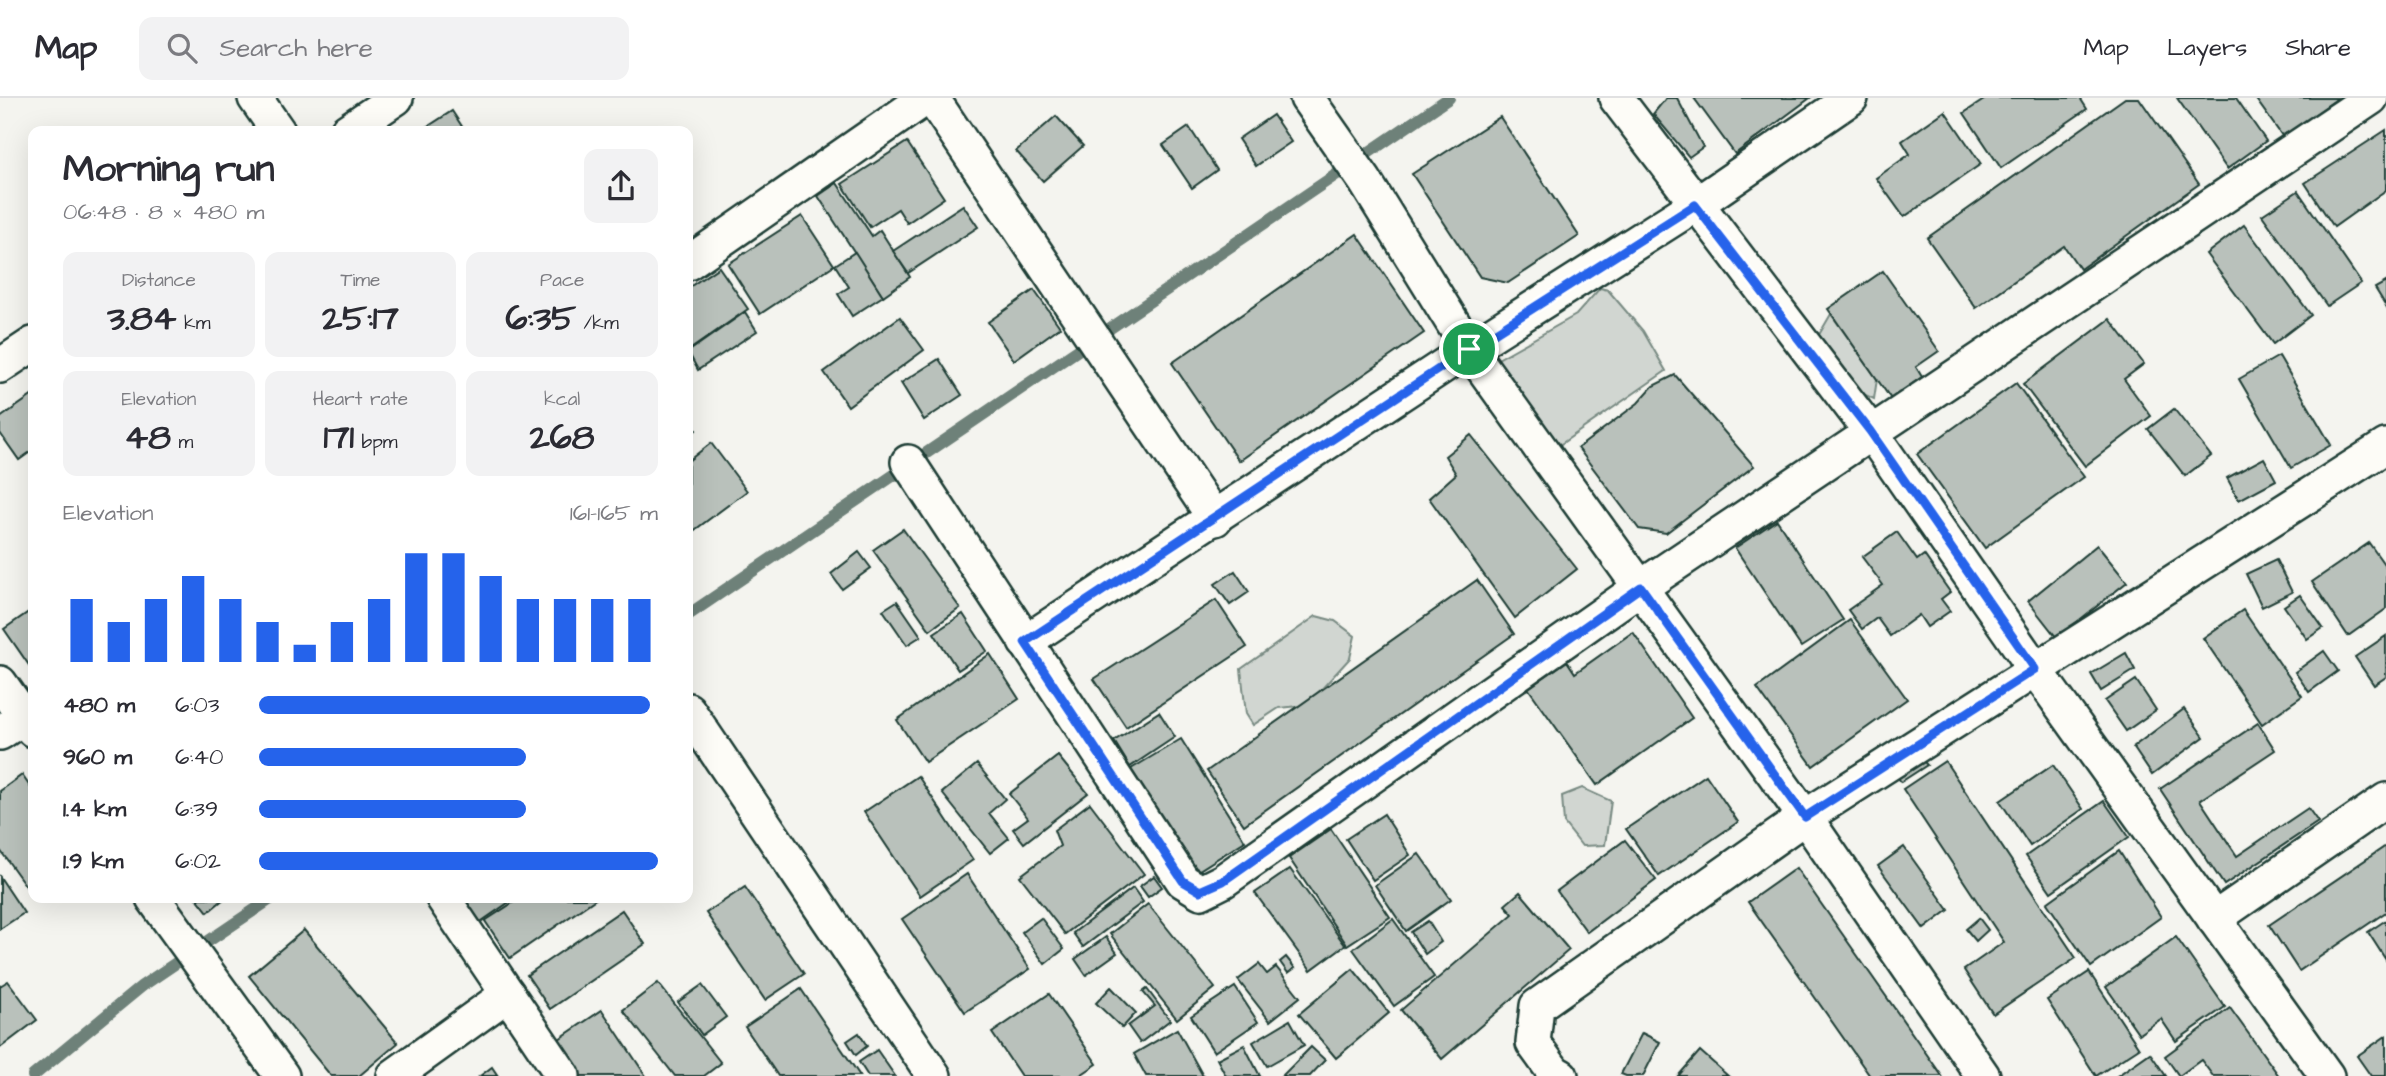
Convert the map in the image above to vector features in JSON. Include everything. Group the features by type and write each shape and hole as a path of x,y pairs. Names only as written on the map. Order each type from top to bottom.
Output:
{"street":[{"path":"255,98 275,126"},
{"path":"354,126 396,98"},
{"path":"693,260 926,98"},
{"path":"932,98 1215,519"},
{"path":"1307,98 1364,181 1469,349 1805,817 1983,1076"},
{"path":"1616,98 1870,431 2035,669 2327,1076"},
{"path":"1025,642 1469,349 1695,205 1851,98"},
{"path":"908,462 1183,881 1200,891 1223,881 1641,587 1870,431 2371,98"},
{"path":"0,366 28,347"},
{"path":"1561,1076 1554,1072 1534,1043 1537,1006 1805,817 2386,446"},
{"path":"0,683 23,723"},
{"path":"693,717 933,1076"},
{"path":"2214,919 2386,800"},
{"path":"157,903 282,1076"},
{"path":"446,903 563,1076"},
{"path":"394,1076 508,994"}],"shaded area":[{"path":"1600,288 1608,290 1643,331 1666,371 1545,455 1489,364 1576,315"},
{"path":"1831,314 1877,379 1874,399 1859,392 1808,338 1820,333"},
{"path":"1316,616 1335,621 1355,636 1350,658 1318,693 1300,706 1279,708 1253,725 1246,714 1241,669"},
{"path":"1582,788 1611,801 1605,845 1582,846 1564,823 1562,796"}],"building":[{"path":"1666,98 1677,98 1703,147 1689,157 1653,114"},
{"path":"1694,98 1810,98 1735,154"},
{"path":"1987,98 2080,98 2087,109 2001,168 1964,113"},
{"path":"2125,98 2139,98 2199,184 2080,269 2064,246 1976,308 1927,238"},
{"path":"2177,98 2236,98 2266,141 2227,169"},
{"path":"2255,98 2338,98 2283,137"},
{"path":"452,111 462,126 429,126"},
{"path":"1945,111 1981,164 1904,217 1876,178 1910,154 1902,141"},
{"path":"1273,115 1291,142 1256,166 1238,139"},
{"path":"1056,116 1083,146 1043,181 1016,151"},
{"path":"1500,117 1579,236 1508,283 1480,277 1412,174"},
{"path":"1189,127 1217,170 1192,188 1163,145"},
{"path":"2386,130 2386,190 2334,227 2305,183"},
{"path":"907,142 944,198 907,223 898,209 870,227 842,184"},
{"path":"837,183 872,236 880,230 910,277 883,296 818,196"},
{"path":"2298,191 2361,283 2327,306 2262,215"},
{"path":"963,205 978,227 908,273 893,251"},
{"path":"802,216 834,265 760,314 728,264"},
{"path":"2244,225 2311,315 2273,344 2206,254"},
{"path":"1357,234 1424,333 1239,461 1172,363"},
{"path":"855,252 883,296 852,316 838,294 849,287 835,265"},
{"path":"719,267 748,309 693,348 693,285"},
{"path":"1883,271 1939,351 1916,367 1922,377 1891,399 1828,309"},
{"path":"2386,282 2386,306 2375,288"},
{"path":"1034,290 1060,327 1014,360 988,322"},
{"path":"745,312 757,331 698,370 693,361 693,348"},
{"path":"900,317 924,350 848,406 824,372"},
{"path":"2110,319 2144,364 2124,379 2151,416 2085,466 2023,384"},
{"path":"2279,356 2331,445 2291,468 2239,379"},
{"path":"939,359 962,395 924,420 901,383"},
{"path":"1675,375 1754,466 1666,533 1639,529 1578,448 1638,403 1653,386"},
{"path":"2016,383 2084,477 1985,548 1917,454"},
{"path":"28,398 28,454 19,460 0,433 0,418"},
{"path":"2174,409 2211,456 2185,476 2148,429"},
{"path":"1471,435 1577,569 1515,618 1429,498 1456,474 1445,456"},
{"path":"711,443 747,491 693,531 693,457"},
{"path":"2264,458 2276,480 2239,500 2227,478"},
{"path":"1777,520 1843,620 1801,647 1735,548"},
{"path":"903,529 960,608 930,630 873,550"},
{"path":"1897,532 1917,560 1924,555 1950,592 1941,599 1950,611 1927,627 1919,615 1890,636 1877,618 1862,629 1848,610 1883,585 1862,557"},
{"path":"2369,543 2386,567 2386,609 2348,636 2312,582"},
{"path":"2097,545 2127,582 2057,638 2028,601"},
{"path":"859,552 871,568 842,589 831,574"},
{"path":"2276,560 2292,592 2262,607 2246,574"},
{"path":"1235,571 1249,592 1230,605 1215,584"},
{"path":"1477,580 1514,634 1244,825 1207,771"},
{"path":"2300,595 2323,628 2307,639 2284,606"},
{"path":"1216,600 1247,647 1126,727 1094,679"},
{"path":"897,601 921,636 907,645 883,610"},
{"path":"2243,610 2302,696 2262,724 2203,638"},
{"path":"28,612 28,664 4,629"},
{"path":"963,614 987,651 958,670 934,633"},
{"path":"1850,620 1907,699 1813,766 1757,688"},
{"path":"1633,632 1692,718 1597,785 1528,688 1567,661 1575,673"},
{"path":"2386,636 2386,677 2374,685 2355,657"},
{"path":"2324,651 2338,671 2309,692 2295,672"},
{"path":"2126,653 2135,670 2101,691 2091,674"},
{"path":"990,654 1019,699 925,762 897,720"},
{"path":"2136,680 2156,710 2126,731 2105,701"},
{"path":"2184,709 2204,737 2152,775 2133,747"},
{"path":"1159,712 1175,737 1130,767 1114,741"},
{"path":"2258,723 2275,750 2200,800 2237,856 2308,808 2318,822 2224,885 2160,789"},
{"path":"1181,739 1245,841 1196,872 1131,769"},
{"path":"1917,754 1927,765 1901,782 1892,769"},
{"path":"1058,756 1088,793 1024,843 1013,829 1028,818 1009,794"},
{"path":"1945,761 2076,958 1993,1014 1964,970 2004,942 1903,789"},
{"path":"977,764 1005,799 989,813 1009,838 990,853 942,793"},
{"path":"2053,765 2083,809 2030,846 2000,801"},
{"path":"22,775 28,784 28,889 0,850 0,791"},
{"path":"1706,775 1738,822 1659,876 1626,829"},
{"path":"918,776 973,860 920,896 864,812"},
{"path":"2104,801 2129,837 2051,892 2026,856"},
{"path":"1090,803 1144,874 1065,934 1020,876 1060,846 1054,830"},
{"path":"1384,814 1410,855 1373,880 1346,839"},
{"path":"1331,829 1390,917 1347,945 1289,858"},
{"path":"1625,840 1656,880 1587,932 1557,891"},
{"path":"2386,846 2386,912 2299,971 2269,925"},
{"path":"1904,847 1949,910 1924,929 1878,866"},
{"path":"2119,851 2161,917 2091,967 2047,903"},
{"path":"1419,854 1451,899 1406,931 1375,885"},
{"path":"1796,868 1942,1076 1870,1076 1748,902"},
{"path":"1290,869 1345,945 1311,970 1255,893"},
{"path":"967,874 1030,969 965,1012 902,919"},
{"path":"1154,876 1162,887 1148,897 1140,886"},
{"path":"0,877 24,913 0,929"},
{"path":"745,887 804,974 765,1000 706,913"},
{"path":"1133,888 1143,902 1083,947 1073,933"},
{"path":"1520,892 1569,950 1442,1059 1401,1010 1513,914 1505,905"},
{"path":"201,903 219,903 208,912"},
{"path":"465,903 508,903 479,923"},
{"path":"512,903 590,903 510,958 485,921"},
{"path":"1148,904 1215,988 1177,1019 1110,934"},
{"path":"622,910 645,944 550,1009 527,975"},
{"path":"1041,918 1064,949 1045,964 1022,932"},
{"path":"1979,918 1988,930 1976,941 1966,929"},
{"path":"1393,919 1434,977 1394,1006 1353,949"},
{"path":"2386,920 2386,960 2368,932"},
{"path":"1428,921 1441,942 1425,954 1411,932"},
{"path":"304,930 398,1043 359,1076 331,1076 249,976"},
{"path":"1106,937 1117,953 1086,975 1075,959"},
{"path":"2176,937 2225,1007 2176,1041 2161,1019 2139,1034 2106,987"},
{"path":"1286,957 1295,968 1288,973 1280,962"},
{"path":"1259,964 1267,974 1276,967 1300,997 1270,1021 1238,980"},
{"path":"1353,969 1389,1013 1336,1058 1299,1014"},
{"path":"2089,972 2139,1048 2096,1076 2047,1000"},
{"path":"8,981 37,1020 0,1048 0,986"},
{"path":"658,983 721,1063 704,1076 675,1076 623,1010"},
{"path":"702,985 726,1017 702,1035 678,1002"},
{"path":"1111,987 1136,1013 1122,1028 1096,1003"},
{"path":"1235,987 1258,1022 1214,1052 1191,1016"},
{"path":"801,989 860,1076 778,1076 745,1027"},
{"path":"1147,989 1170,1020 1140,1043 1128,1026 1155,1006 1143,992"},
{"path":"1049,994 1097,1064 1079,1076 1021,1076 992,1033"},
{"path":"2230,1008 2279,1076 2213,1076 2201,1060 2179,1076 2165,1056"},
{"path":"602,1010 646,1076 580,1076 556,1041"},
{"path":"1290,1020 1304,1045 1267,1066 1253,1042"},
{"path":"1177,1029 1203,1076 1146,1076 1134,1054"},
{"path":"859,1033 867,1046 856,1055 847,1041"},
{"path":"1642,1033 1660,1042 1643,1076 1621,1074"},
{"path":"2386,1036 2386,1076 2371,1076 2357,1056"},
{"path":"1244,1045 1260,1076 1226,1076 1217,1059"},
{"path":"1311,1047 1325,1060 1310,1076 1282,1076"},
{"path":"877,1050 895,1076 868,1076 859,1062"},
{"path":"1700,1051 1728,1076 1678,1076"},
{"path":"2150,1053 2166,1076 2117,1076"},
{"path":"492,1067 498,1076 480,1076"}],"waterway":[{"path":"693,612 1449,98"},
{"path":"33,1076 142,986 265,903"}],"route":[{"path":"1695,205 1870,431 2035,669 1805,817 1641,587 1223,881 1200,891 1183,881 1025,642 1469,349 1695,205"}]}
